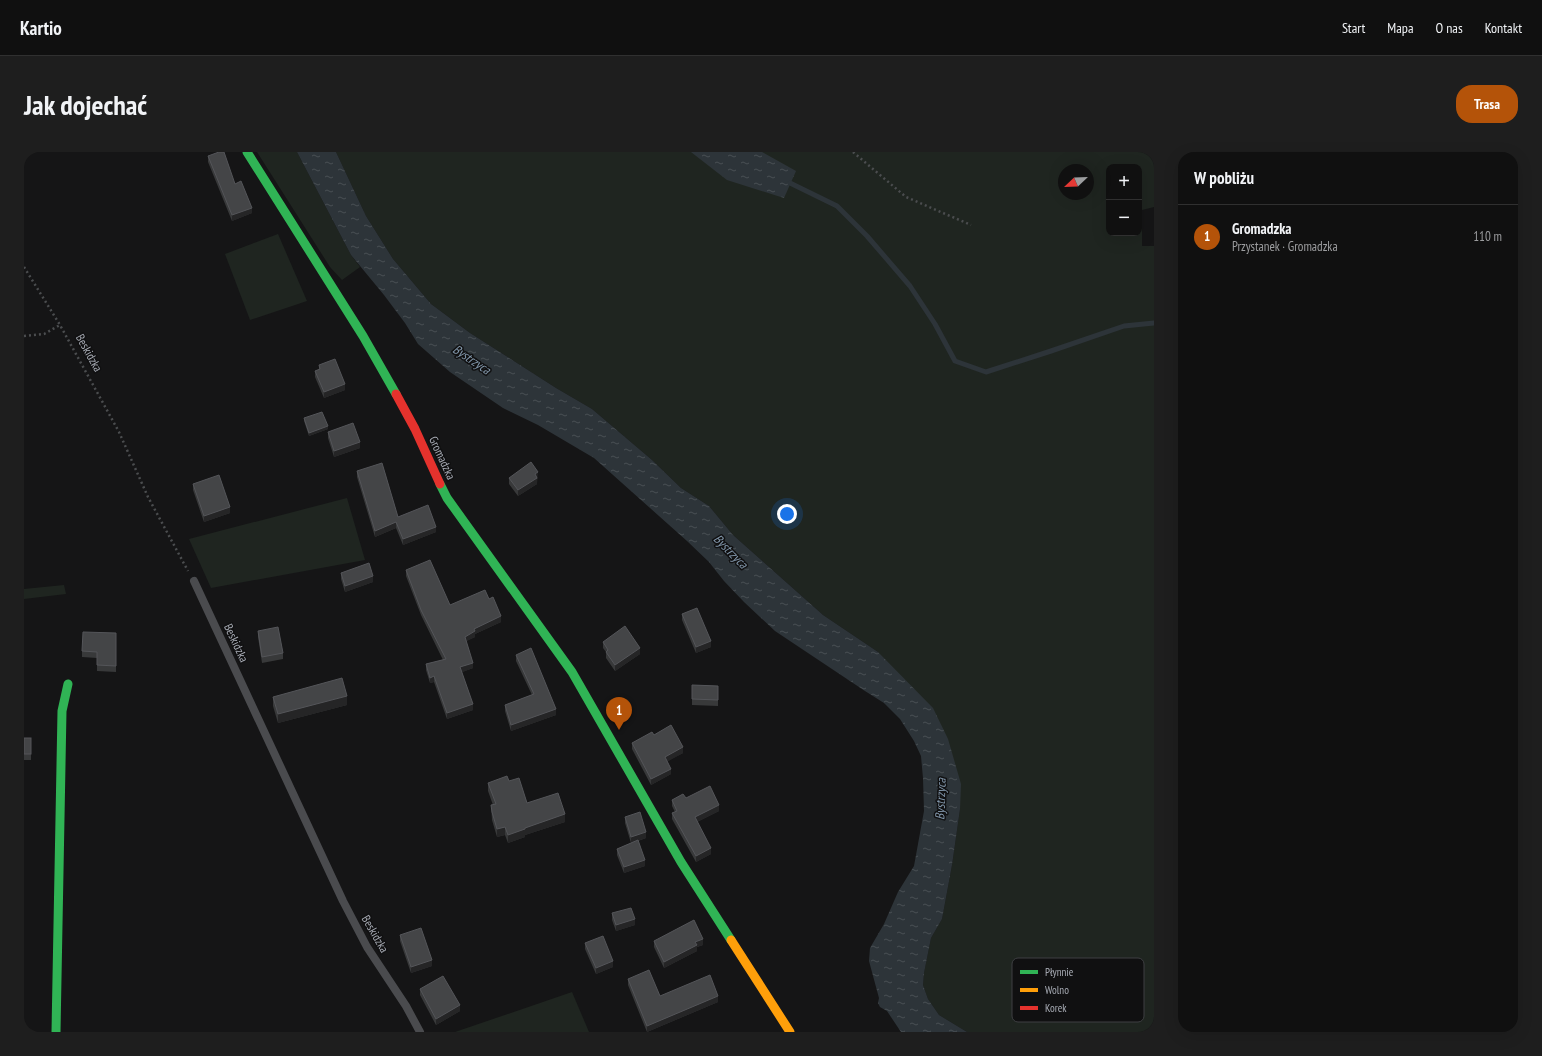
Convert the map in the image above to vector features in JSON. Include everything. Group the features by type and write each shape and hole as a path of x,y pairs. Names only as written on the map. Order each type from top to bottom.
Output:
{"street":[{"name":"Gromadzka","path":"247,152 363,336 415,429 447,498 572,672 681,862 790,1032"},
{"path":"56,1032 62,712 68,684"}],"lane":[{"name":"Beskidzka","path":"194,581 343,901 367,947 406,1006 420,1032"}],"path":[{"path":"853,152 906,197 971,225"},
{"name":"Beskidzka","path":"24,267 60,325 119,432 148,497 194,581"},
{"path":"24,336 44,334 60,325"}],"shaded area":[{"path":"257,152 297,152 351,255 360,267 342,280 330,267"},
{"path":"336,152 1154,152 1154,207 1142,210 1142,164 1106,164 1106,236 1142,236 1142,246 1154,246 1154,1032 967,1032 939,1015 928,999 923,985 924,973 931,938 942,919 960,809 878,652 823,615 733,535 709,506 681,488 652,460 592,409 556,388 470,333 431,304 393,259 366,216"},
{"path":"278,234 307,301 250,320 225,254"},
{"path":"347,498 365,560 211,588 189,539"},
{"path":"64,585 66,594 24,599 24,589"},
{"path":"572,992 589,1032 455,1032"}],"water":[{"name":"Bystrzyca","path":"297,152 336,152 366,216 393,259 431,304 470,333 556,388 592,409 652,460 681,488 709,506 733,535 823,615 878,652 933,708 948,739 961,784 960,809 942,919 931,938 923,985 928,999 939,1015 967,1032 901,1032 887,1011 880,1007 878,1003 879,998 869,961 870,948 884,924 898,892 914,866 924,811 921,756 914,741 900,719 884,703 775,631 744,602 724,581 709,562 594,458 538,425 503,408 450,372 418,344 405,323 384,295 351,255"},
{"path":"691,152 762,152 796,171 784,198 727,180"}],"building":[{"path":"219,152 224,152 235,184 241,181 252,208 232,215 208,156"},
{"path":"335,359 345,384 324,392 315,371 320,369 319,365"},
{"path":"322,412 328,426 309,433 304,418"},
{"path":"353,423 360,442 334,451 328,432"},
{"path":"531,462 538,472 535,474 537,478 518,490 509,478"},
{"path":"382,463 398,517 428,505 436,527 403,539 396,522 375,531 357,471"},
{"path":"219,475 230,507 204,516 193,484"},
{"path":"430,560 450,605 485,590 489,599 493,597 501,616 474,629 475,631 465,637 473,663 460,667 473,704 447,713 434,676 430,678 426,664 446,659 421,610 406,570"},
{"path":"369,563 373,576 345,586 341,573"},
{"path":"697,608 711,641 696,647 682,614"},
{"path":"625,626 640,648 615,665 606,652 608,650 603,642"},
{"path":"278,627 283,653 262,657 258,631"},
{"path":"83,632 116,633 116,666 97,665 97,652 82,651"},
{"path":"531,648 556,709 511,725 505,705 534,694 516,655"},
{"path":"342,678 347,696 278,714 273,697"},
{"path":"692,685 718,686 718,700 692,699"},
{"path":"671,725 683,747 665,757 671,769 651,779 632,743 652,732 654,735"},
{"path":"24,738 31,738 31,754 24,754"},
{"path":"507,776 509,781 519,778 527,803 558,793 565,814 508,835 505,827 497,829 491,805 496,804 488,783"},
{"path":"710,786 719,805 695,817 711,848 696,856 672,813 677,811 672,800 683,794 686,798"},
{"path":"640,812 646,832 631,837 625,817"},
{"path":"638,840 645,860 624,867 617,849"},
{"path":"631,908 635,919 616,925 612,913"},
{"path":"694,920 703,939 695,942 697,945 664,962 654,941"},
{"path":"421,928 432,960 411,967 400,935"},
{"path":"603,936 613,961 596,968 585,943"},
{"path":"649,970 660,996 710,975 718,996 647,1026 628,979"},
{"path":"443,976 460,1005 436,1019 420,989"}],"waterway":[{"path":"790,183 837,206 867,236 910,286 935,324 955,361 986,372 1124,326 1154,323"}],"traffic: fast":[{"path":"247,152 363,336 396,394"},
{"path":"440,484 447,498 572,672 681,862 731,940"},
{"path":"56,1032 62,711 68,684"}],"traffic: slow":[{"path":"731,940 790,1032"}],"traffic: jam":[{"path":"396,394 415,429 440,484"}],"place":[{"name":"Gromadzka","path":"619,730"}]}
